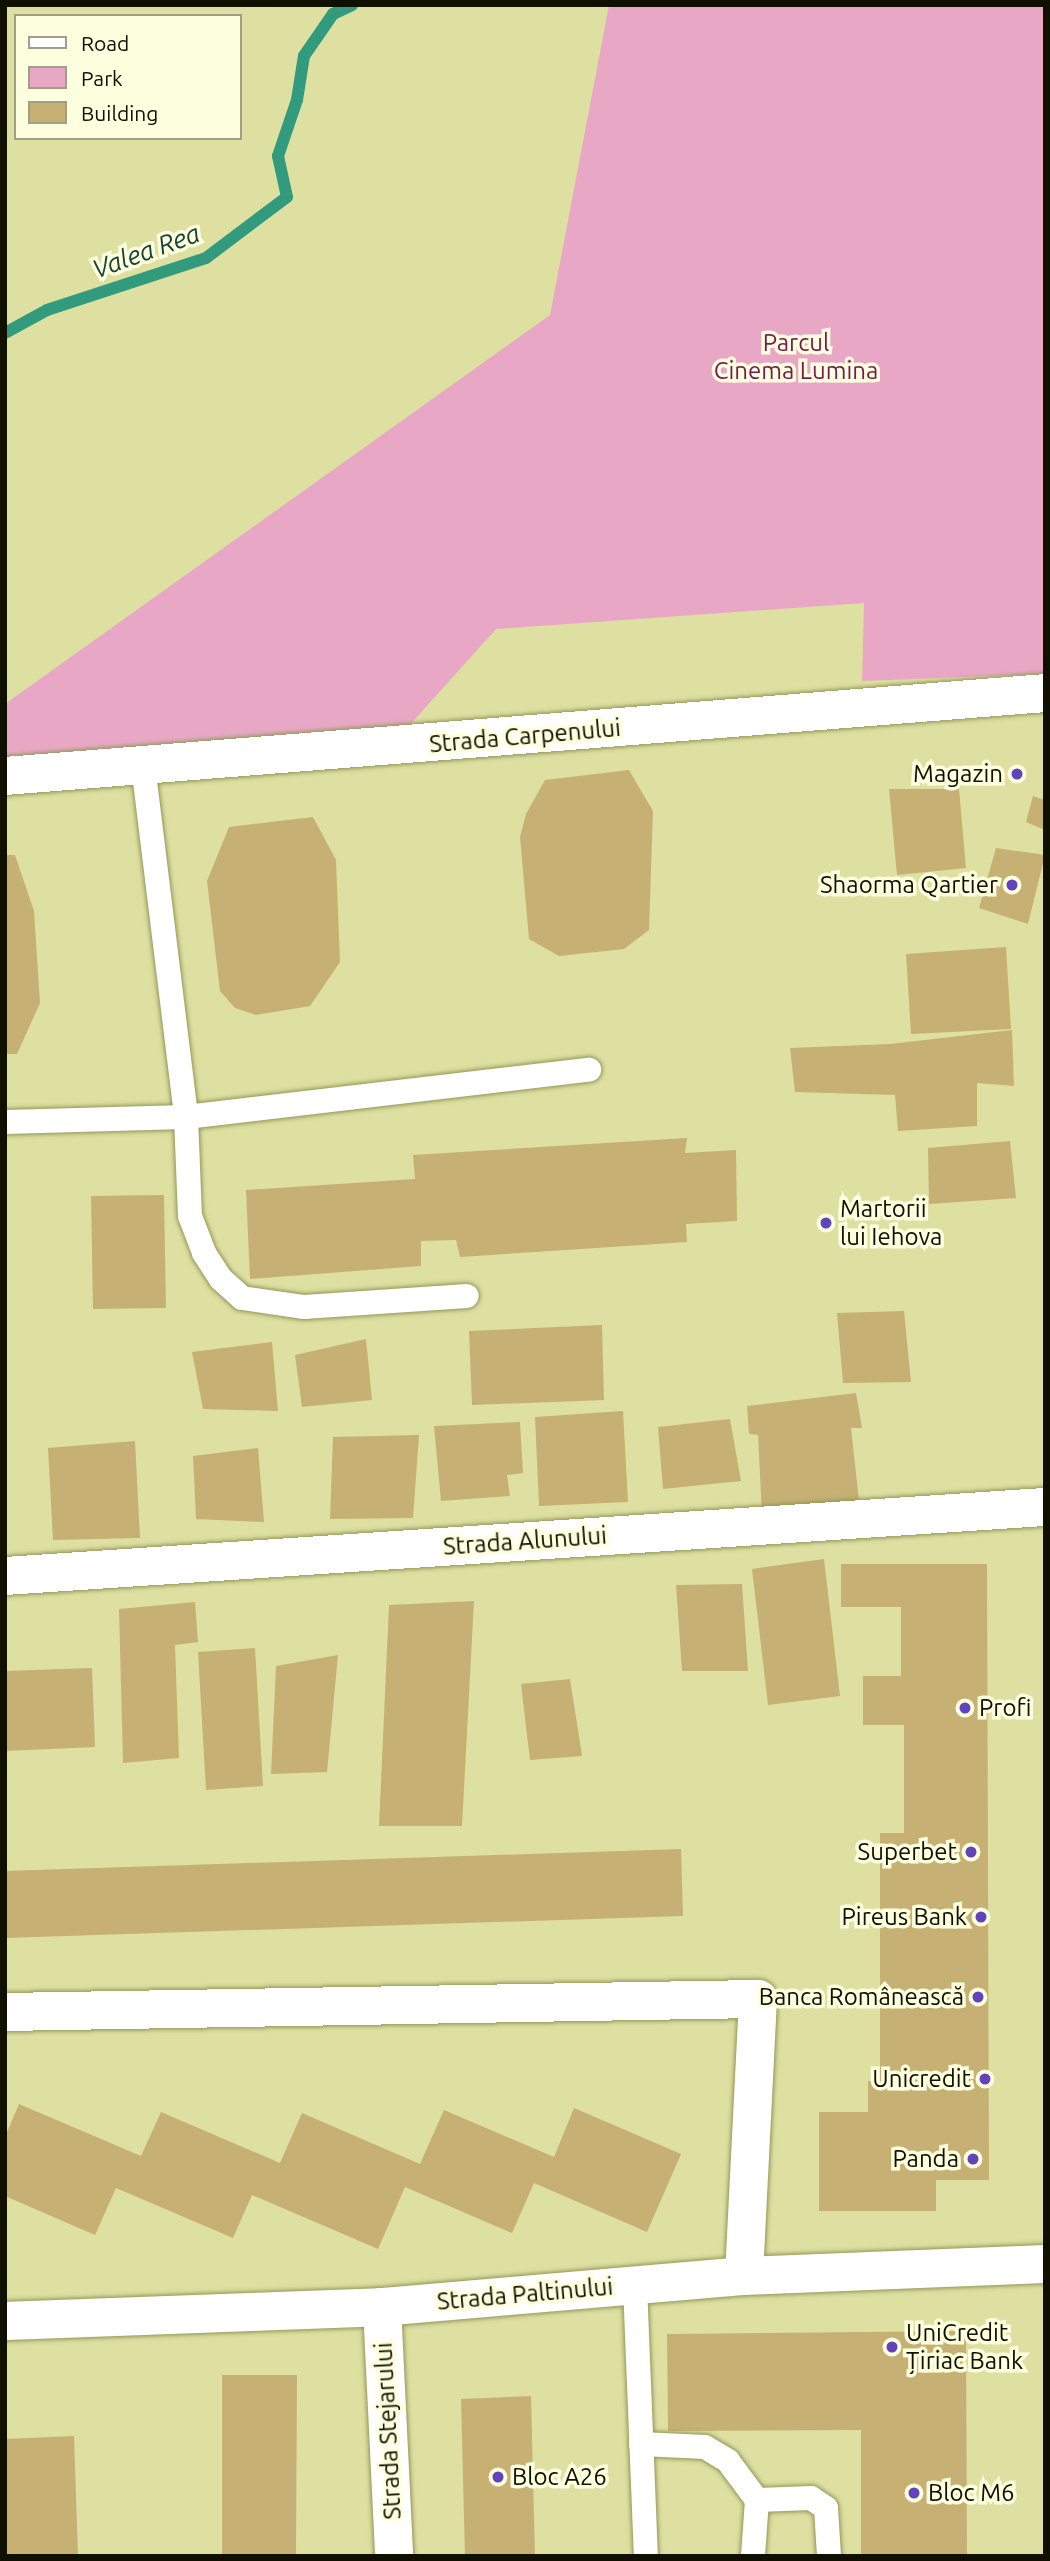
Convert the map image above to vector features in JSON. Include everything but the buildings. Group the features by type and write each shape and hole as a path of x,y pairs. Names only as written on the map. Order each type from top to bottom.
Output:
{"street":[{"name":"Strada Carpenului","path":"5,776 1045,693"},
{"name":"Strada Alunului","path":"5,1576 1045,1507"},
{"path":"5,2012 758,1999 744,2276"},
{"name":"Strada Paltinului","path":"5,2321 382,2306 744,2276 1045,2264"},
{"name":"Strada Stejarului","path":"382,2306 394,2556"}],"lane":[{"path":"143,765 186,1117 190,1216 204,1253 221,1279 242,1298 304,1307 467,1296"},
{"path":"5,1122 186,1117 589,1070"},
{"path":"635,2285 646,2556"},
{"path":"641,2444 705,2447 728,2461 757,2500 753,2556"},
{"path":"757,2500 811,2498 826,2508 829,2556"}],"green space":[{"name":"Parcul Cinema Lumina","path":"609,5 1045,7 1045,674 862,681 864,603 496,629 407,728 5,762 5,704 550,315"}],"waterway":[{"name":"Valea Rea","path":"5,333 47,310 206,258 287,197 278,156 297,100 304,56 333,14 352,5"}],"place":[{"name":"Magazin","path":"1017,774"},
{"name":"Shaorma Qartier","path":"1012,885"},
{"name":"Martorii lui Iehova","path":"826,1223"},
{"name":"Profi","path":"965,1708"},
{"name":"Superbet","path":"971,1852"},
{"name":"Pireus Bank","path":"981,1917"},
{"name":"Banca Românească","path":"978,1997"},
{"name":"Unicredit","path":"985,2079"},
{"name":"Panda","path":"973,2159"},
{"name":"UniCredit Țiriac Bank","path":"892,2347"},
{"name":"Bloc A26","path":"498,2477"},
{"name":"Bloc M6","path":"914,2493"}]}
